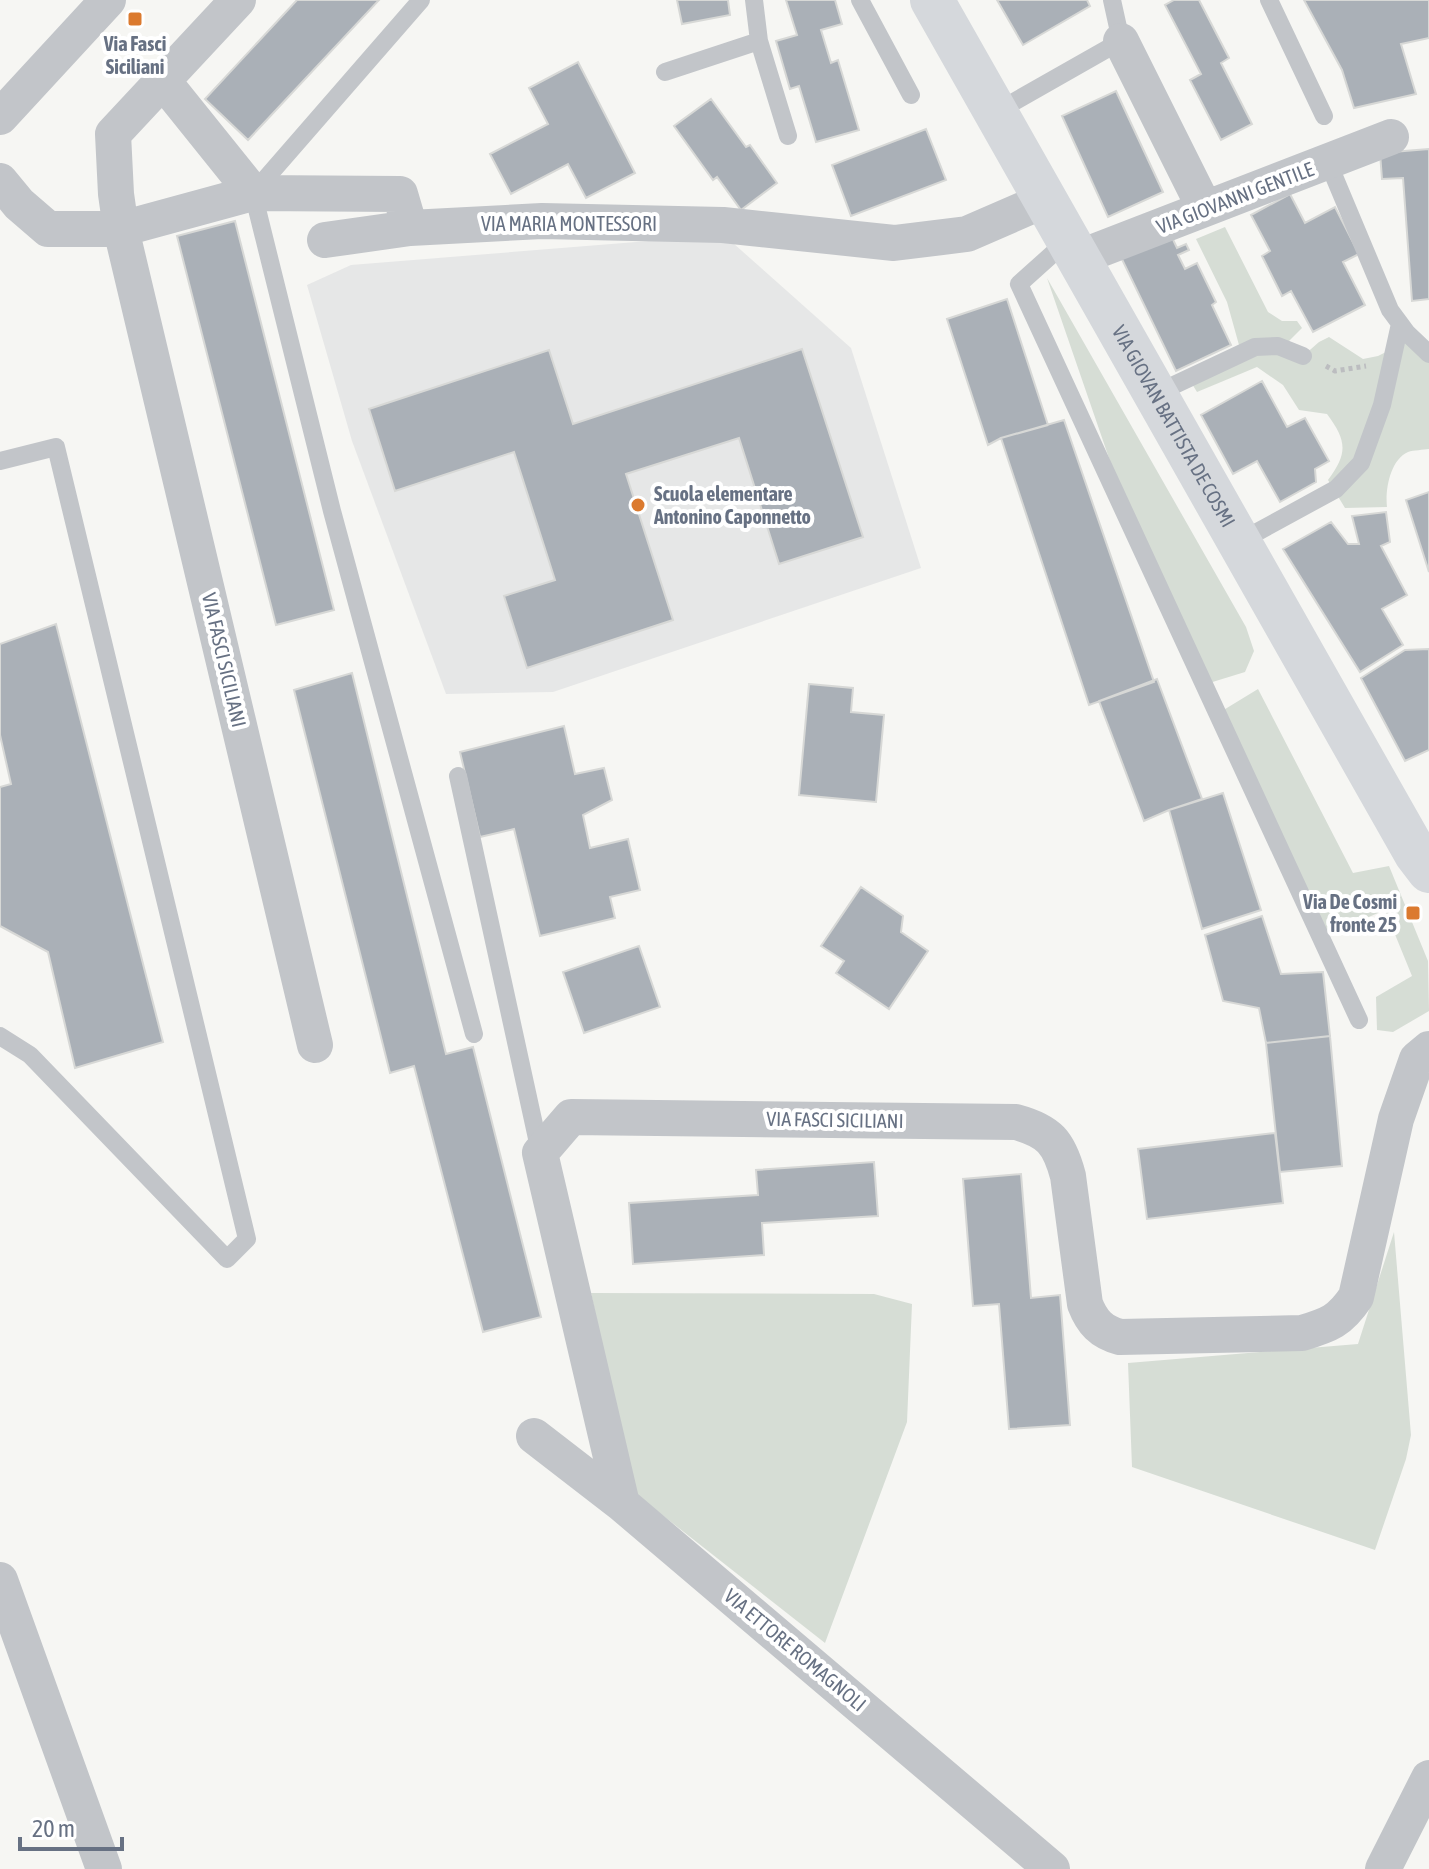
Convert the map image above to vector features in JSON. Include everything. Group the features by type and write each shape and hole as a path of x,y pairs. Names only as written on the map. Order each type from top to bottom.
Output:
{"main road":[{"name":"VIA GIOVAN BATTISTA DE COSMI","path":"932,0 1426,865"}],"street":[{"path":"0,117 108,0"},
{"name":"VIA FASCI SICILIANI","path":"238,0 113,134 116,194 121,229 315,1045"},
{"path":"1121,41 1205,209"},
{"path":"163,81 253,193"},
{"name":"VIA GIOVANNI GENTILE","path":"1073,249 1205,209 1391,137"},
{"path":"0,181 19,204 48,229 121,229 253,193 400,194 410,228"},
{"name":"VIA MARIA MONTESSORI","path":"325,240 410,228 542,221 723,225 894,243 967,234 1045,200"},
{"name":"VIA FASCI SICILIANI","path":"540,1153 571,1117 1016,1122 1040,1129 1063,1158 1085,1304 1092,1320 1106,1333 1120,1337 1302,1333 1327,1325 1344,1314 1356,1297 1396,1119 1417,1059 1429,1049"},
{"path":"540,1153 622,1504"},
{"name":"VIA ETTORE ROMAGNOLI","path":"534,1436 622,1504 1052,1869"},
{"path":"0,1580 104,1869"},
{"path":"1383,1869 1429,1778"}],"lane":[{"path":"421,0 253,193 332,511 474,1034"},
{"path":"754,0 759,41 788,136"},
{"path":"860,0 911,95"},
{"path":"996,112 1121,41 1112,0"},
{"path":"1269,0 1324,116"},
{"path":"665,72 759,41"},
{"path":"1328,162 1390,310 1429,354"},
{"path":"1073,249 1019,284 1359,1020"},
{"path":"1239,542 1336,489 1361,463 1382,405 1400,324"},
{"path":"1155,394 1255,347 1278,346 1303,356"},
{"path":"0,461 56,447 247,1239 227,1259 30,1055 0,1036"},
{"path":"458,776 540,1153"}],"path":[{"path":"1303,356 1335,371 1359,369 1392,354"}],"shaded area":[{"path":"1225,227 1268,312 1282,321 1297,321 1302,328 1278,352 1303,356 1329,337 1363,359 1378,356 1408,341 1429,361 1429,449 1408,452 1397,462 1388,484 1387,507 1345,508 1328,480 1342,454 1341,440 1334,423 1327,414 1299,410 1283,385 1257,367 1197,392 1186,374 1239,345 1227,302 1196,239"},
{"name":"Scuola elementare Antonino Caponnetto","path":"724,235 851,348 921,568 553,692 446,694 352,441 307,285 351,265"},
{"path":"1047,278 1246,627 1254,651 1245,672 1206,684 1130,519"},
{"path":"1258,689 1353,873 1389,866 1428,961 1429,1011 1393,1032 1377,1030 1376,997 1412,976 1385,910 1320,938 1217,714"},
{"path":"1394,1232 1411,1435 1375,1550 1132,1467 1128,1363 1358,1344"},
{"path":"591,1293 874,1294 912,1304 907,1422 825,1643 633,1492"}],"building":[{"path":"297,0 379,0 248,140 205,99"},
{"path":"677,0 728,0 730,15 682,24"},
{"path":"786,0 835,0 842,24 821,30 831,63 838,60 859,130 816,142 799,86 790,89 776,41 797,35"},
{"path":"997,0 1087,0 1090,6 1023,45"},
{"path":"1174,0 1199,0 1229,58 1221,63 1252,124 1221,140 1190,80 1201,74 1165,5"},
{"path":"1304,0 1429,0 1429,38 1401,44 1416,94 1354,108 1342,70"},
{"path":"578,62 635,173 586,198 568,164 511,194 490,154 548,124 529,88"},
{"path":"1116,91 1163,192 1108,217 1062,116"},
{"path":"711,99 777,183 741,210 717,177 713,180 674,126"},
{"path":"926,129 946,180 851,216 832,165"},
{"path":"1429,149 1429,299 1412,301 1403,178 1382,179 1380,153"},
{"path":"1290,194 1305,223 1335,207 1359,254 1343,262 1365,305 1313,332 1291,291 1282,296 1262,256 1270,251 1251,215"},
{"path":"235,221 334,610 276,625 177,236"},
{"path":"1168,229 1177,248 1186,244 1189,250 1178,255 1185,269 1197,263 1216,302 1212,305 1231,345 1176,371 1119,253"},
{"path":"1007,299 1048,425 1001,438 988,445 947,319"},
{"path":"802,349 863,537 779,564 739,438 626,474 673,620 527,668 504,596 555,580 514,452 395,491 369,409 549,350 573,424"},
{"path":"1262,381 1287,427 1305,418 1329,461 1315,469 1316,482 1280,502 1257,461 1233,474 1201,415"},
{"path":"1064,420 1154,682 1089,705 1001,438"},
{"path":"1429,492 1429,572 1406,500"},
{"path":"1386,512 1390,542 1381,546 1407,595 1382,609 1403,645 1360,672 1283,549 1331,522 1348,544 1359,544 1352,516"},
{"path":"56,624 163,1042 75,1068 48,952 0,926 0,787 11,784 0,735 0,644"},
{"path":"1429,649 1429,750 1405,761 1361,678 1405,650"},
{"path":"352,673 446,1054 473,1047 541,1317 483,1332 414,1066 390,1073 294,690"},
{"path":"1157,679 1202,799 1144,821 1099,701"},
{"path":"809,684 853,688 851,712 884,715 876,802 799,795"},
{"path":"564,726 575,774 604,768 612,800 583,815 590,848 628,839 640,890 610,897 615,918 540,936 514,829 480,837 460,752"},
{"path":"1223,793 1261,910 1202,929 1169,810"},
{"path":"861,887 903,916 901,932 928,951 889,1009 836,973 844,961 821,946"},
{"path":"1262,916 1281,974 1323,972 1330,1036 1266,1043 1259,1008 1223,1001 1205,935"},
{"path":"639,946 660,1007 584,1033 563,972"},
{"path":"1330,1036 1342,1166 1280,1172 1266,1043"},
{"path":"1275,1133 1283,1203 1147,1219 1138,1149"},
{"path":"874,1162 878,1216 762,1223 764,1255 633,1264 629,1203 758,1195 756,1170"},
{"path":"1021,1174 1031,1298 1060,1295 1070,1425 1009,1429 999,1304 973,1306 963,1179"}],"place":[{"name":"Via Fasci Siciliani","path":"135,19"},
{"name":"Scuola elementare Antonino Caponnetto","path":"638,505"},
{"name":"Via De Cosmi fronte 25","path":"1413,913"}]}
